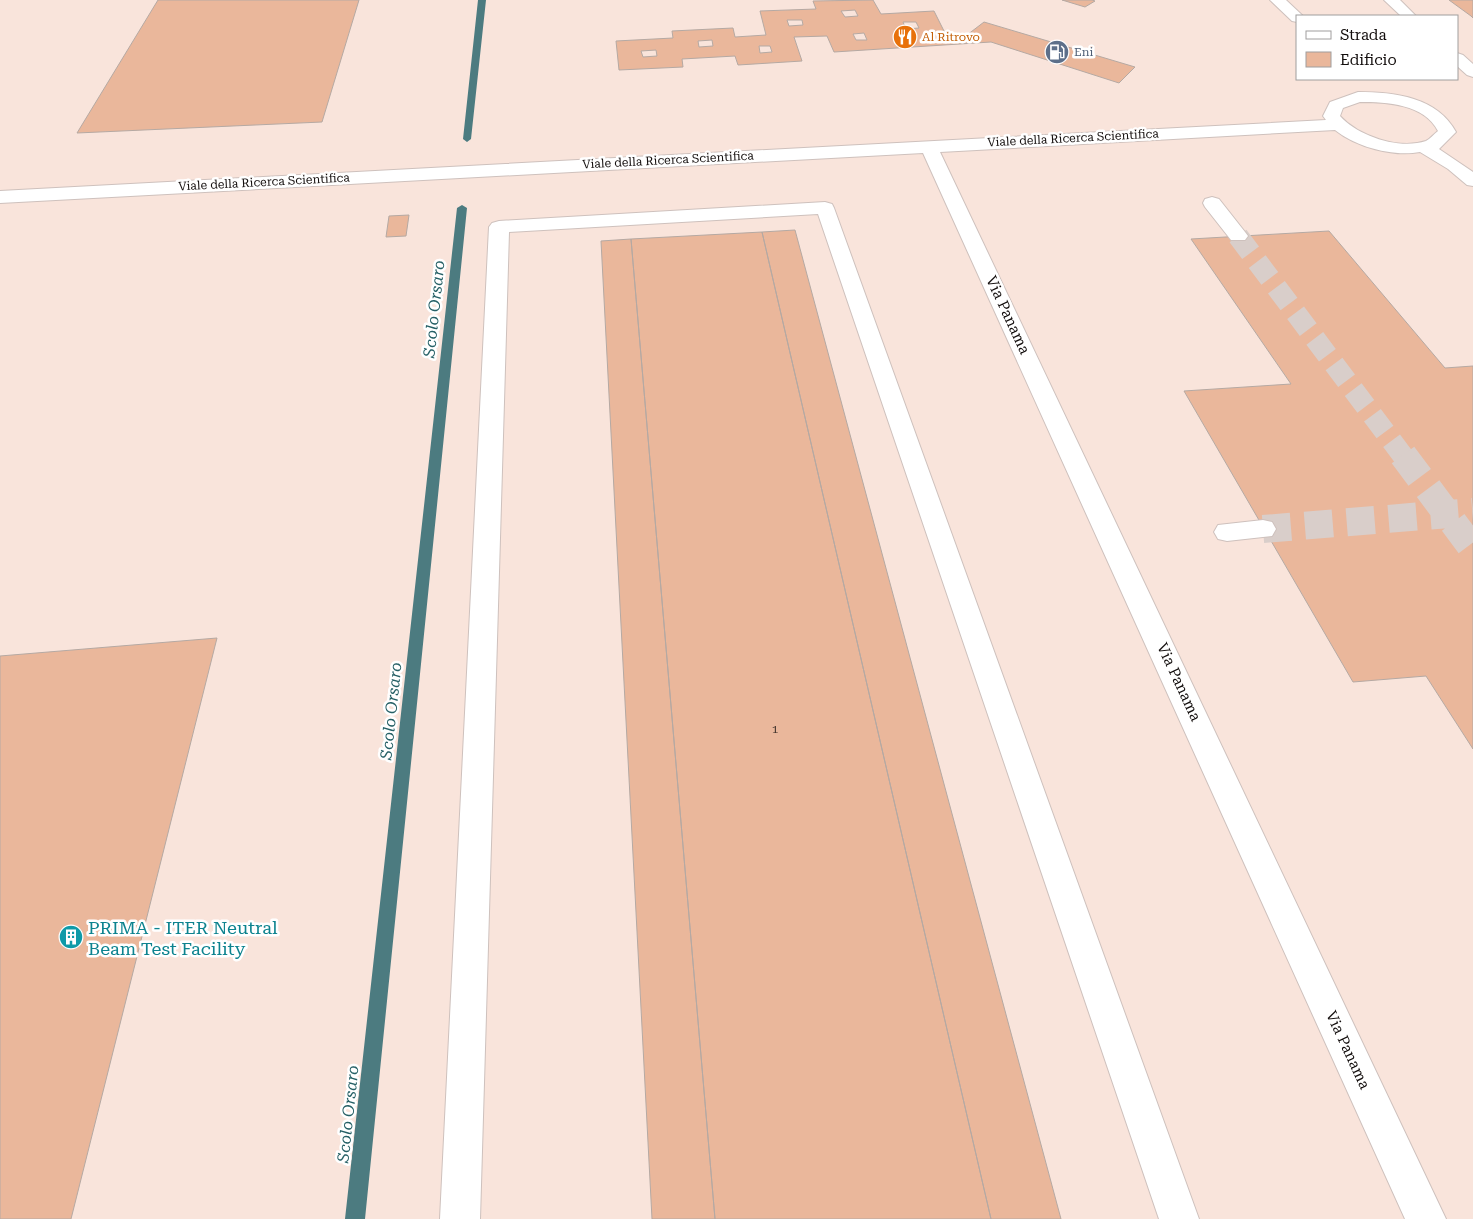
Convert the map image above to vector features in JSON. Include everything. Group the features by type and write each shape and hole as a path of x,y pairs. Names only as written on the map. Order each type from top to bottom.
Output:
{"street":[{"path":"1277,0 1296,17"},
{"path":"1391,0 1408,15"},
{"path":"1458,59 1473,72"},
{"path":"1361,80 1376,97"},
{"path":"1358,97 1376,97 1410,104 1437,117 1447,132 1443,140 1424,147 1387,146 1367,142 1343,130 1331,119 1330,112 1334,105 1343,100 1358,97"},
{"name":"Viale della Ricerca Scientifica","path":"0,197 1337,125"},
{"name":"Via Panama","path":"929,146 1426,1219"},
{"path":"1424,147 1454,165 1473,181"},
{"path":"1212,203 1238,236"},
{"path":"460,1219 499,227 825,208 1179,1219"},
{"path":"1227,532 1263,529"}],"shaded area":[{"path":"0,0 1473,0 1473,1219 0,1219"}],"building":[{"path":"158,0 359,0 322,122 77,133"},
{"path":"873,0 881,14 934,11 946,35 967,35 984,22 1135,67 1119,83 991,42 834,52 827,36 794,37 802,61 738,65 735,56 682,59 683,67 619,70 616,41 673,38 672,31 733,28 735,37 766,35 760,11 816,9 813,1","holes":["855,10 858,16 845,17 841,11","787,20 802,20 803,25 789,26","903,22 916,22 919,28 906,29","864,33 867,40 856,40 853,34","712,40 713,46 699,47 698,41","759,46 770,46 772,52 760,53","656,50 657,56 643,57 641,51"]},
{"path":"1062,0 1092,0 1095,1 1085,7"},
{"path":"1449,0 1473,0 1473,18 1471,16"},
{"path":"409,215 406,236 386,237 389,216"},
{"path":"795,230 1061,1219 991,1219 762,232"},
{"path":"1329,231 1445,368 1473,366 1473,749 1426,676 1353,682 1184,391 1291,384 1191,239"},
{"path":"762,232 991,1219 715,1219 631,239"},
{"path":"631,239 715,1219 652,1219 601,241"},
{"name":"PRIMA - ITER Neutral Beam Test Facility","path":"217,638 71,1219 0,1219 0,656"}],"waterway":[{"name":"Scolo Orsaro","path":"467,139 482,0"},
{"name":"Scolo Orsaro","path":"355,1219 462,208"}],"tunnel":[{"path":"1238,236 1403,456"},
{"path":"1403,455 1447,514"},
{"path":"1447,514 1473,512"},
{"path":"1263,529 1447,514"},
{"path":"1447,514 1473,549"}],"place":[{"name":"Al Ritrovo","path":"905,37"},
{"name":"Eni","path":"1057,52"},
{"name":"PRIMA - ITER Neutral Beam Test Facility","path":"71,937"}]}
